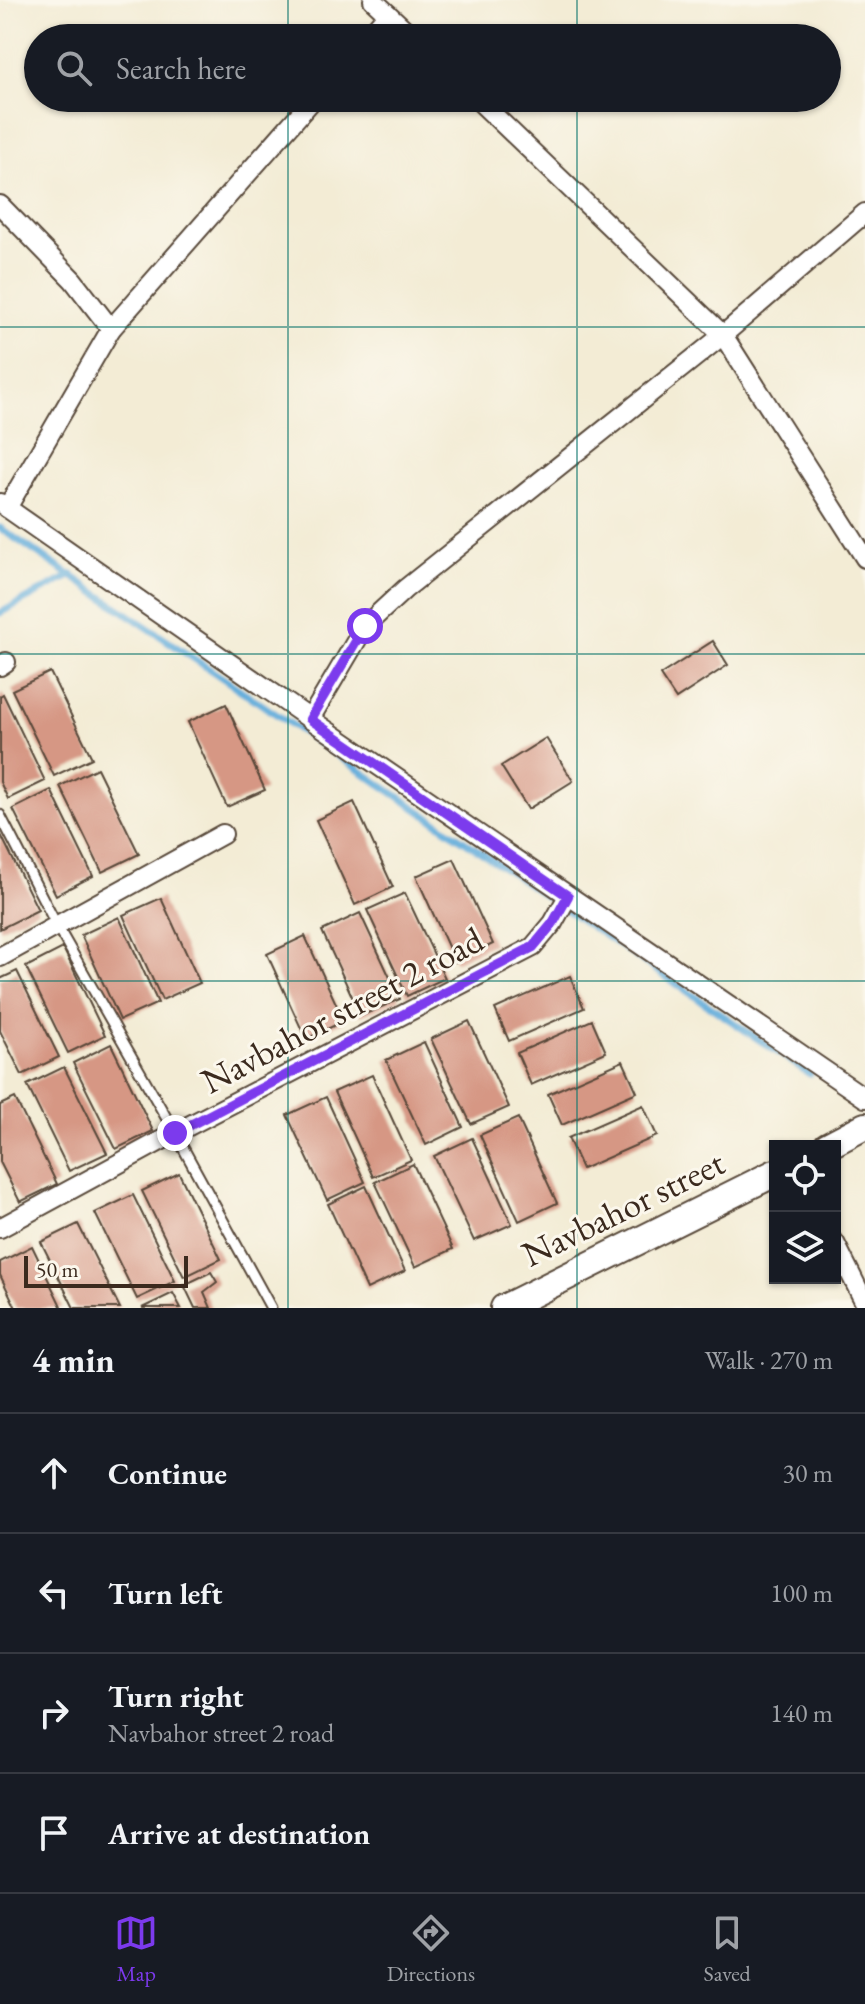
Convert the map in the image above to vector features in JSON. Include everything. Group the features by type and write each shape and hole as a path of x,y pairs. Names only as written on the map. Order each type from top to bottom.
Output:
{"main road":[{"path":"838,1140 865,1126"},
{"name":"Navbahor street","path":"504,1308 769,1176"}],"street":[{"path":"373,0 399,24"},
{"path":"379,24 388,14"},
{"path":"302,112 111,329 4,506 566,901 865,1098"},
{"path":"491,112 723,335 865,558"},
{"path":"0,205 73,280 111,329"},
{"path":"310,719 365,626 405,589 723,335 865,213"},
{"path":"0,957 223,834"},
{"name":"Navbahor street 2 road","path":"0,1228 175,1133 533,947 566,901"},
{"path":"841,1255 865,1303"}],"lane":[{"path":"0,815 57,926 271,1308"}],"building":[{"path":"713,641 728,665 676,699 660,675"},
{"path":"50,672 92,758 54,776 12,690"},
{"path":"3,694 45,781 8,799 0,782 0,696"},
{"path":"226,704 265,790 227,807 188,722"},
{"path":"546,738 573,781 528,809 501,766"},
{"path":"97,768 139,854 102,872 60,786"},
{"path":"51,790 93,876 56,895 13,809"},
{"path":"354,802 393,887 355,905 316,820"},
{"path":"0,833 38,910 0,929"},
{"path":"454,859 493,944 455,962 416,876"},
{"path":"405,893 445,978 407,996 367,910"},
{"path":"161,898 200,983 162,1000 123,915"},
{"path":"360,913 400,999 361,1016 322,931"},
{"path":"119,917 158,1003 120,1020 81,935"},
{"path":"305,936 344,1021 306,1039 267,954"},
{"path":"63,948 105,1035 68,1053 26,967"},
{"path":"17,971 59,1057 22,1075 0,1031 0,979"},
{"path":"570,976 584,1008 509,1041 495,1009"},
{"path":"592,1020 606,1052 531,1085 517,1053"},
{"path":"469,1021 509,1107 471,1124 431,1039"},
{"path":"424,1042 463,1127 426,1145 386,1060"},
{"path":"111,1044 153,1131 116,1149 73,1063"},
{"path":"623,1061 637,1092 562,1125 548,1094"},
{"path":"64,1067 107,1153 69,1171 27,1085"},
{"path":"372,1075 411,1160 373,1177 334,1092"},
{"path":"326,1097 365,1182 327,1200 287,1115"},
{"path":"15,1098 57,1184 20,1202 0,1162 0,1105"},
{"path":"643,1105 657,1136 582,1169 568,1138"},
{"path":"518,1118 557,1203 519,1221 480,1135"},
{"path":"472,1138 512,1224 474,1241 434,1156"},
{"path":"413,1164 453,1249 415,1267 375,1182"},
{"path":"179,1173 221,1259 184,1277 142,1191"},
{"path":"366,1186 405,1271 367,1289 328,1204"},
{"path":"133,1195 175,1281 137,1299 95,1213"},
{"path":"78,1224 120,1308 74,1308 41,1242"},
{"path":"32,1246 62,1308 16,1308 0,1275 0,1262"},
{"path":"211,1272 217,1282 204,1292 211,1308 195,1308 184,1285"},
{"path":"173,1293 181,1308 142,1308"}],"waterway":[{"path":"0,528 810,1074"},
{"path":"0,613 72,575"}],"route":[{"path":"175,1133 533,947 553,923 568,896 310,719 365,626"}]}
